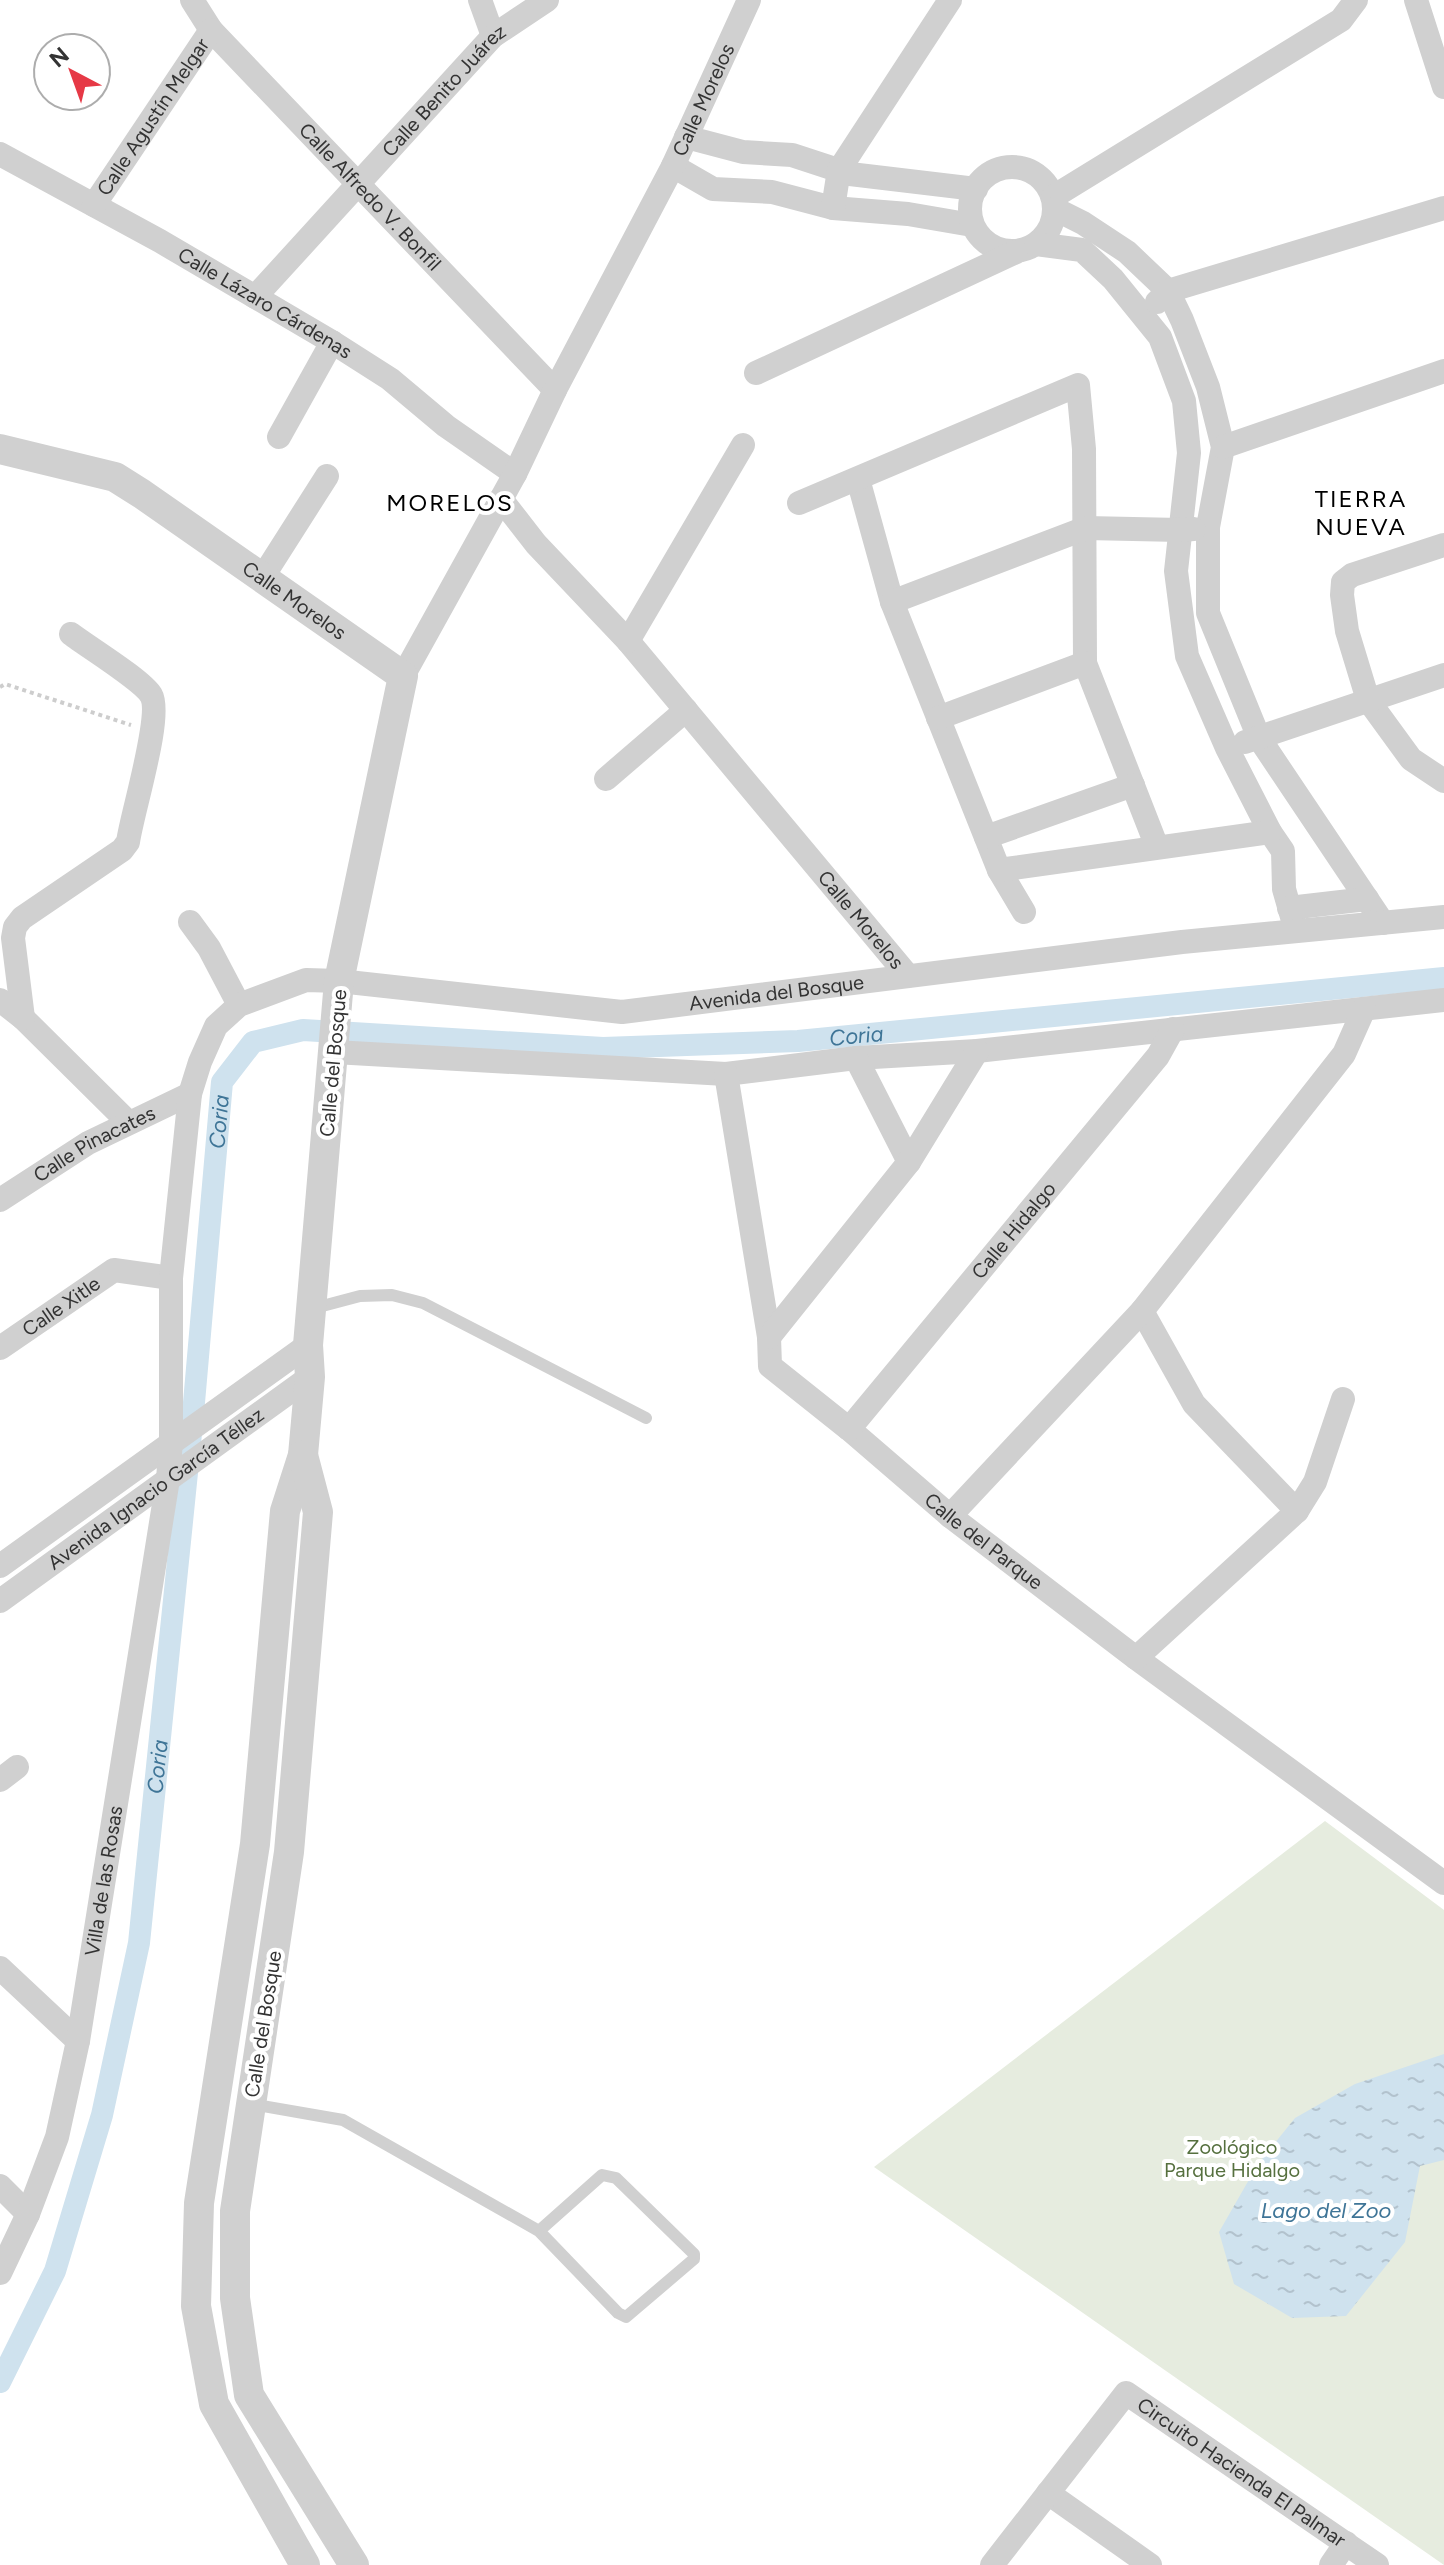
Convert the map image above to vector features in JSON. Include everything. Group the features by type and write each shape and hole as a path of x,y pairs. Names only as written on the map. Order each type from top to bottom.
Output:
{"street":[{"name":"Calle Alfredo V. Bonfil","path":"192,0 211,30 555,390"},
{"path":"480,0 493,36"},
{"name":"Calle Benito Juárez","path":"255,297 493,36 547,0"},
{"name":"Calle Morelos","path":"0,449 115,477 403,676 515,474 555,390 673,166 749,0"},
{"path":"833,208 839,170 950,0"},
{"path":"1054,203 1341,20 1356,0"},
{"path":"1416,0 1444,87"},
{"name":"Calle Agustín Melgar","path":"94,205 211,30"},
{"path":"686,137 743,152 792,155 850,174 976,189"},
{"name":"Calle Lázaro Cárdenas","path":"0,154 332,342 390,379 446,426 515,474"},
{"path":"673,166 713,189 772,192 833,208 908,214 972,225"},
{"path":"1367,899 1292,919 1284,889 1283,851 1227,748 1187,656 1176,571 1189,453 1184,401 1160,337 1113,279 1082,250 989,246 972,225 971,197 986,175 1012,166 1037,175 1054,203 1127,252 1168,291 1208,387 1223,447 1208,527 1208,613 1259,738 1367,899 1383,923"},
{"path":"756,373 1026,248 1051,227 1054,203"},
{"path":"1144,315 1168,291 1444,208"},
{"path":"279,437 332,342"},
{"path":"1223,447 1444,371"},
{"path":"799,503 1078,385 1084,449 1086,528 1085,663 1157,847"},
{"path":"628,641 743,445"},
{"path":"262,578 327,476"},
{"path":"858,479 892,602 999,870 1024,912"},
{"name":"Calle Morelos","path":"501,499 536,544 628,641 908,976"},
{"path":"892,602 1086,528 1180,530 1208,527"},
{"path":"1444,545 1352,575 1343,582 1342,595 1347,631 1368,700 1411,759 1444,781"},
{"path":"23,1018 7,942 22,918 122,850 128,842 152,732 155,705 146,688 71,634"},
{"path":"938,718 1085,663"},
{"path":"1227,748 1444,675"},
{"name":"Calle del Bosque","path":"305,2565 214,2404 196,2306 199,2203 255,1844 285,1511 303,1455 310,1377 308,1345 339,981 403,676"},
{"path":"606,779 686,710"},
{"path":"986,837 1133,785"},
{"path":"999,870 1270,832"},
{"name":"Avenida del Bosque","path":"216,1026 239,1005 306,980 622,1012 1182,942 1292,919 1383,923 1444,917"},
{"path":"190,922 209,948 239,1005"},
{"path":"0,1000 23,1018 128,1122"},
{"path":"336,1034 726,1074 856,1058 977,1051 1444,1000"},
{"path":"950,1516 1142,1311 1344,1054 1364,1009"},
{"name":"Villa de las Rosas","path":"0,2273 28,2214 57,2137 78,2041 176,1473 179,1436 171,1278 190,1094 216,1026"},
{"name":"Calle Hidalgo","path":"849,1429 1158,1056 1173,1029"},
{"path":"769,1337 909,1162 977,1051"},
{"path":"856,1058 909,1162"},
{"name":"Calle del Parque","path":"726,1074 769,1337 770,1366 950,1516 1136,1658 1444,1883"},
{"name":"Calle Pinacates","path":"0,1200 88,1143 190,1094"},
{"name":"Calle Xitle","path":"0,1348 114,1270 171,1278"},
{"path":"1142,1311 1194,1404 1297,1511"},
{"name":"Avenida Ignacio García Téllez","path":"0,1566 308,1345"},
{"name":"Avenida Ignacio García Téllez","path":"0,1601 310,1377"},
{"path":"1136,1658 1297,1511 1315,1482 1343,1399"},
{"name":"Calle del Bosque","path":"303,1455 318,1512 289,1852 235,2211 235,2298 249,2395 354,2565"},
{"path":"0,1968 78,2041"},
{"path":"0,2186 28,2214"},
{"name":"Circuito Hacienda El Palmar","path":"992,2565 1126,2393 1377,2565"},
{"path":"1048,2493 1150,2565"},
{"path":"1331,2565 1346,2543"}],"lane":[{"path":"311,1309 360,1296 392,1295 423,1303 646,1418"},
{"path":"251,2104 343,2120 539,2231 618,2313 626,2317 694,2259 694,2254 616,2178 602,2175 539,2231"}],"path":[{"path":"0,687 5,684 152,732"}],"green space":[{"name":"Zoológico Parque Hidalgo","path":"1325,1821 1444,1910 1444,2565 874,2167"}],"water":[{"name":"Lago del Zoo","path":"1444,2054 1444,2160 1420,2166 1405,2242 1346,2316 1292,2318 1234,2284 1219,2232 1258,2164 1295,2118 1355,2084"}],"waterway":[{"name":"Coria","path":"0,2382 55,2271 102,2115 139,1943 193,1414 222,1082 253,1042 303,1030 603,1048 798,1041 1444,978"}],"district":[{"name":"MORELOS","path":"450,503"},
{"name":"TIERRA NUEVA","path":"1361,513"}]}
